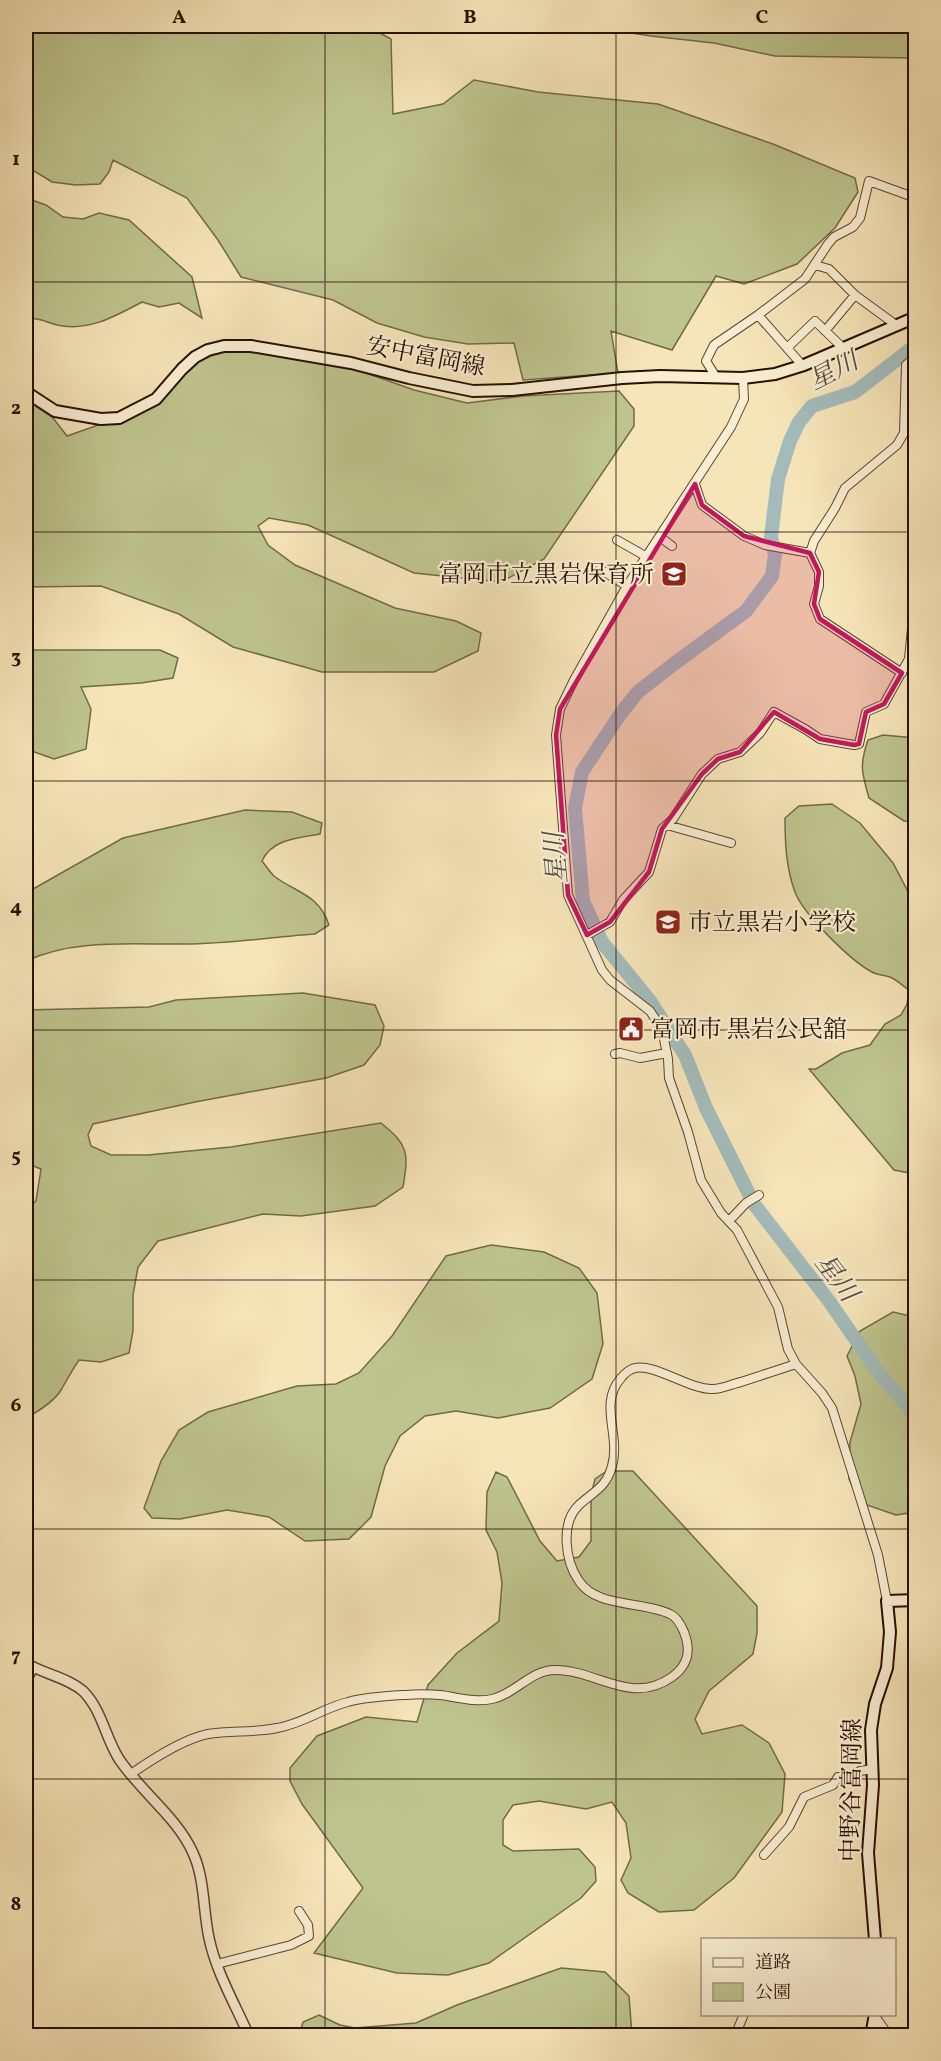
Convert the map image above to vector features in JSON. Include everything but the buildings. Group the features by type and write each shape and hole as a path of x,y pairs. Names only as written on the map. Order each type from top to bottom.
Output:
{"main road":[{"name":"安中富岡線","path":"26,388 29,394 55,411 100,419 119,418 156,399 195,357 208,350 224,346 251,346 351,363 473,391 512,390 660,376 743,378 776,374 802,365 915,317"},
{"path":"887,1601 915,1600"},
{"name":"中野谷富岡線","path":"875,1938 868,1841 873,1769 873,1717 888,1658 890,1632 887,1601"},
{"path":"871,2036 875,2016"}],"street":[{"path":"716,378 706,361 714,345 805,279 834,237 853,227 860,218 869,181 915,198"},
{"path":"815,265 829,269 855,295 896,326"},
{"path":"825,330 855,295"},
{"path":"758,315 802,365"},
{"path":"787,348 815,321 843,348"},
{"path":"902,673 820,619 814,604 819,586 819,572 810,553 814,541 845,488 897,445 904,433 906,365 915,356"},
{"path":"743,378 744,399 737,417 627,586 560,709 556,735 568,896 588,934 602,970 610,980 650,1011 662,1029 669,1078 688,1132 701,1180 711,1199 748,1249 778,1307 788,1349 796,1364 832,1408 878,1556 887,1601"},
{"path":"695,484 702,505 744,536 765,545 810,553"},
{"path":"660,537 672,546"},
{"path":"617,540 647,557"},
{"path":"600,569 627,586"},
{"path":"588,934 610,922 623,900 649,872 662,829 673,819 702,774 718,759 740,752 760,733 774,712 820,740 859,744 866,712 884,704 909,659 915,586"},
{"path":"667,825 730,843"},
{"path":"615,1054 620,1053 640,1059 666,1053"},
{"path":"729,1221 746,1203 759,1195"},
{"path":"131,1774 159,1754 203,1735 276,1729 307,1720 325,1710 348,1702 407,1695 437,1695 490,1700 504,1695 544,1672 553,1670 568,1671 623,1687 640,1689 668,1680 679,1671 687,1659 689,1646 681,1625 673,1615 591,1593 579,1583 568,1549 567,1528 572,1515 579,1505 606,1483 612,1467 615,1454 614,1429 609,1405 612,1389 624,1374 634,1368 647,1368 696,1386 711,1389 796,1364"},
{"path":"26,1680 29,1665 70,1683 82,1691 97,1709 119,1759 183,1836 194,1854 209,1939 217,1964 249,2036"},
{"path":"764,1855 789,1827 804,1797 833,1785 838,1777 849,1779 861,1771 873,1769"},
{"path":"217,1964 291,1945 309,1936 308,1925 299,1911"},
{"path":"735,2036 743,2016"},
{"path":"876,2016 889,2036"}],"highlighted area":[{"path":"695,484 702,505 744,536 810,553 819,572 814,604 820,619 902,673 884,704 866,712 859,744 820,739 774,712 740,752 718,759 702,774 662,829 649,872 610,922 587,935 568,895 556,735 560,709"}],"green space":[{"path":"26,26 367,26 391,39 393,114 443,104 474,80 538,92 658,104 773,144 855,178 858,192 835,228 797,264 744,284 716,276 672,350 611,331 618,373 523,380 514,343 468,344 424,337 377,323 333,300 241,277 218,240 187,198 113,160 109,172 100,184 76,185 52,182 26,166"},
{"path":"585,26 915,26 915,58 775,56 714,43"},
{"path":"26,198 46,205 63,217 83,219 99,213 129,220 192,277 202,318 179,303 159,307 142,302 101,321 80,326 68,327 38,319 26,319"},
{"path":"225,350 250,351 349,367 414,390 467,403 523,396 619,391 634,409 634,426 544,559 501,582 414,573 308,525 269,518 258,526 268,545 295,565 395,608 456,621 481,633 478,651 434,672 322,672 233,647 179,614 101,586 26,587 26,400 53,418 67,436 101,424 119,422 138,414 160,402 196,362"},
{"path":"26,650 160,650 178,658 173,678 141,683 81,687 91,709 86,749 54,759 26,749"},
{"path":"883,735 915,738 915,822 904,821 869,798 863,776 863,757 868,740"},
{"path":"832,804 860,823 893,863 915,905 915,1174 894,1170 809,1069 816,1069 842,1053 870,1045 885,1024 901,1015 907,1004 909,990 898,981 872,972 852,958 817,924 795,892 787,855 785,818 799,806"},
{"path":"245,810 292,812 322,823 320,834 295,838 279,844 266,854 262,861 274,876 313,900 325,915 329,925 315,934 234,942 84,946 64,949 26,961 26,893 123,838"},
{"path":"303,993 375,1005 384,1026 380,1045 364,1065 326,1078 195,1102 93,1124 88,1135 91,1146 111,1155 148,1155 231,1147 381,1123 397,1137 404,1150 406,1165 403,1187 375,1206 301,1216 263,1214 158,1241 138,1267 133,1295 133,1331 129,1353 101,1362 79,1360 54,1399 26,1418 26,1209 36,1201 41,1169 26,1163 26,1010 149,1007 176,1000"},
{"path":"491,1245 544,1252 579,1268 597,1293 603,1344 592,1379 550,1408 498,1418 456,1411 425,1416 400,1436 385,1466 371,1517 349,1539 305,1541 269,1517 227,1510 180,1519 152,1518 144,1508 161,1461 179,1430 208,1412 297,1386 336,1384 359,1373 392,1336 446,1256"},
{"path":"893,1312 915,1317 915,1512 896,1515 861,1503 849,1479 850,1442 861,1404 855,1376 847,1356 860,1331"},
{"path":"607,1471 633,1471 757,1606 757,1633 753,1654 709,1691 695,1719 702,1734 742,1725 769,1743 785,1774 782,1812 734,1878 694,1910 659,1912 628,1893 621,1880 631,1858 626,1823 612,1802 586,1809 539,1801 513,1805 503,1820 503,1845 513,1851 579,1849 595,1867 596,1881 581,1898 489,1963 448,1975 397,1973 314,1953 363,1888 302,1804 290,1781 290,1768 317,1736 366,1717 417,1722 428,1685 457,1653 499,1621 502,1583 497,1552 486,1530 487,1492 496,1472 507,1477 540,1541 557,1561 579,1557 591,1541 591,1495 595,1479"},
{"path":"561,1968 605,1972 629,1996 632,2035 299,2035 303,2022 319,2015 340,2025 355,2028 416,2023 457,2005"}],"waterway":[{"name":"星川","path":"916,345 855,392 812,406 799,422 790,441 778,479 771,537 775,555 772,576 746,611 638,692 621,713 582,772 575,808 583,901 602,942 650,1001 685,1055 706,1108 754,1204 829,1301 878,1372 916,1416"}],"place":[{"name":"富岡市立黒岩保育所","path":"674,574"},
{"name":"市立黒岩小学校","path":"668,922"},
{"name":"富岡市 黒岩公民舘","path":"631,1029"}]}
